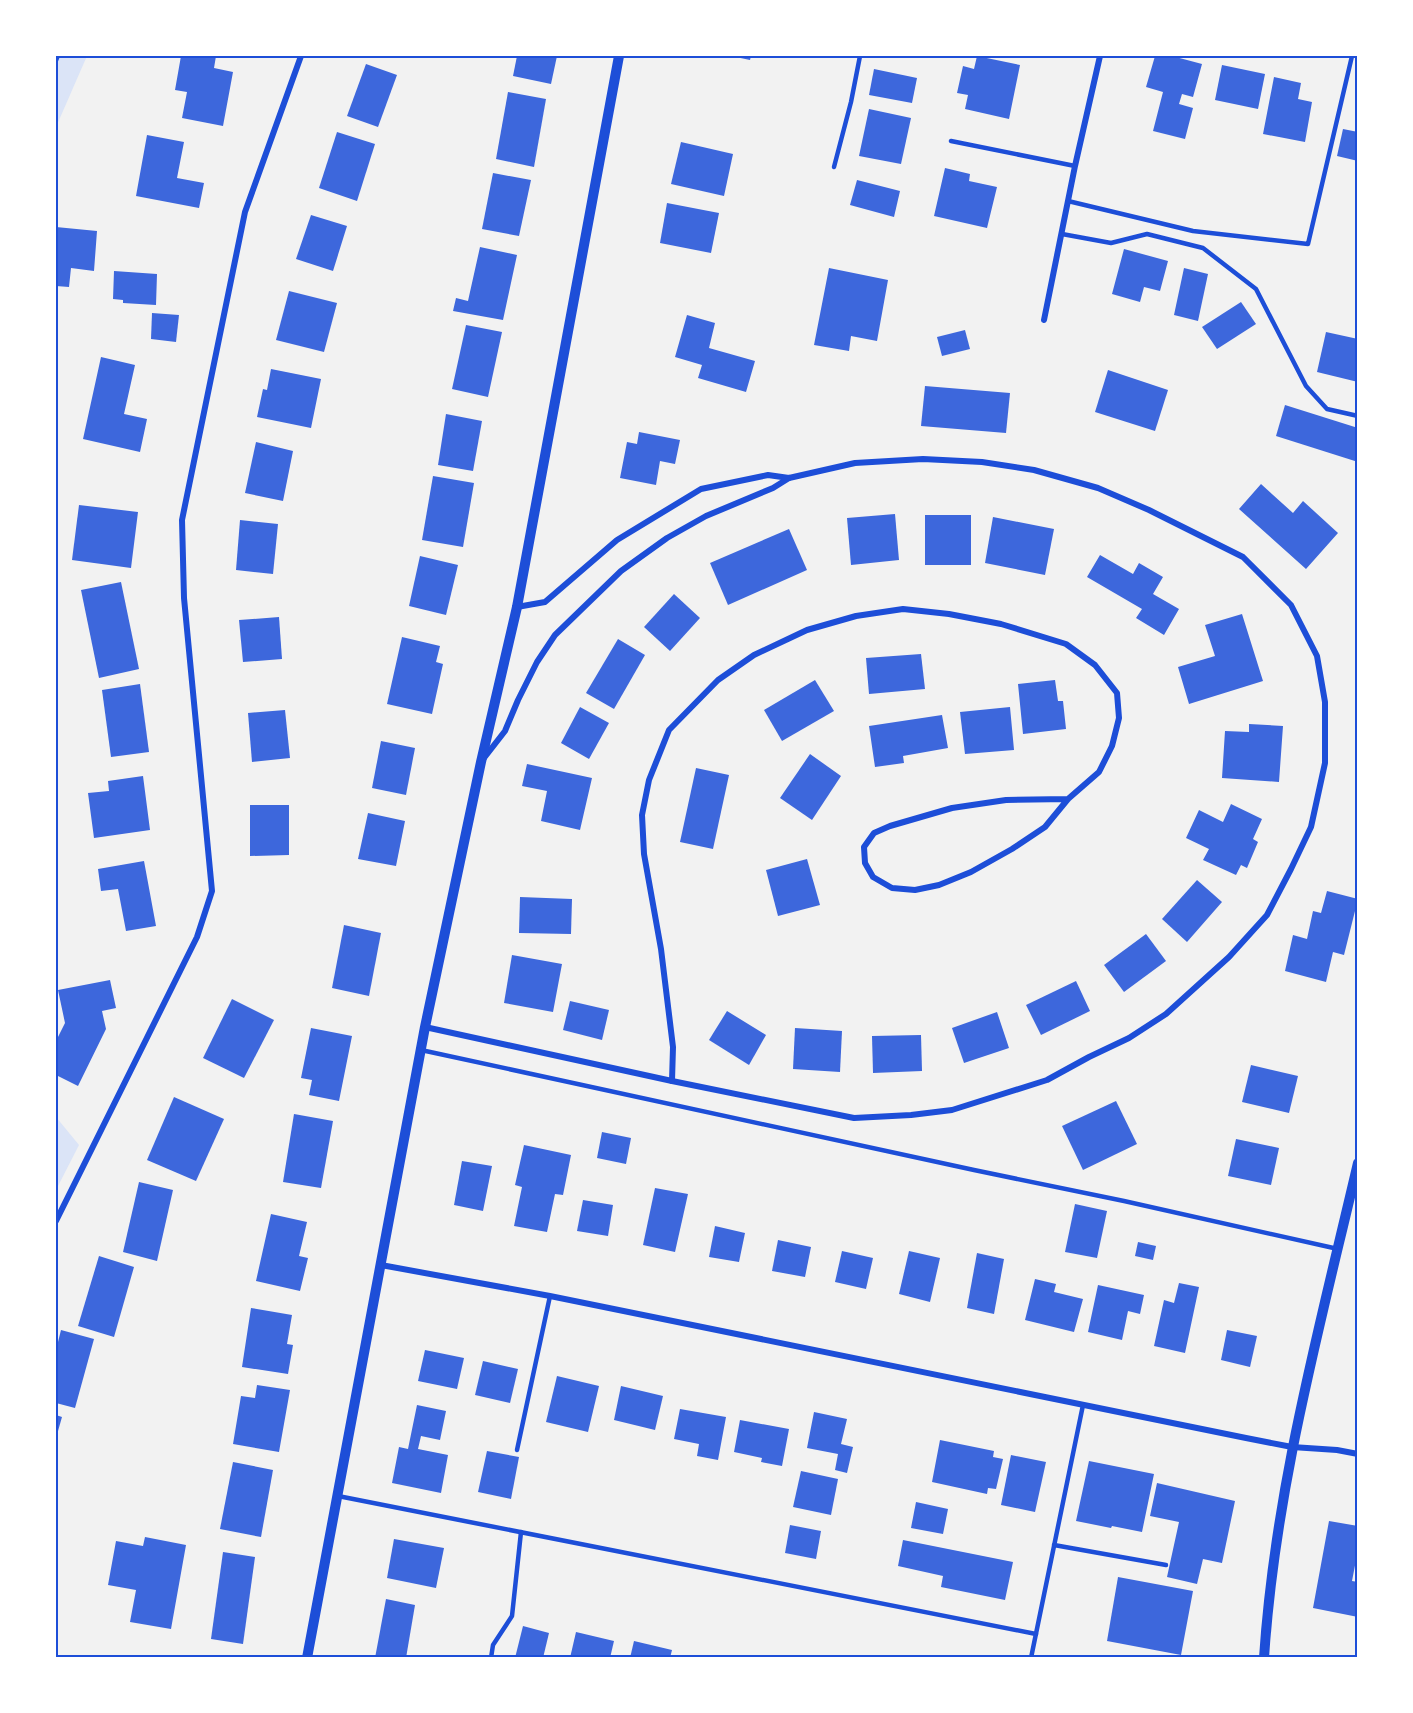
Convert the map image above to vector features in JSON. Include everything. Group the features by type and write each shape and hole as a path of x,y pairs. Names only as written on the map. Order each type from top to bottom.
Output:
{"street":[{"path":"56,1221 196,937 212,891 184,598 182,520 245,212 301,56"},
{"path":"307,1658 425,1027 481,762 517,607 619,56"},
{"path":"1044,320 1075,166 1101,56"},
{"path":"425,1027 854,1118 952,1110 1047,1080 1130,1038 1166,1014 1229,957 1267,915 1311,827 1325,763 1325,702 1317,656 1291,605 1244,557 1139,505 1098,488 1034,470 982,462 923,459 855,463 789,478 772,488 706,516 677,532 621,571 555,635 537,662 505,731 481,762"},
{"path":"517,607 544,602 617,540 701,489 768,475 789,478"},
{"path":"672,1081 673,1047 661,949 644,854 642,815 648,780 669,730 718,680 754,655 807,630 856,616 903,609 949,614 1001,624 1066,644 1095,665 1117,693 1119,718 1112,746 1099,772 1068,799 1045,827 1037,833 971,872 939,885 915,890 892,888 873,878 866,863 864,848 869,840 874,833 890,826 952,808 1006,801 1068,799"},
{"path":"1264,1658 1268,1603 1292,1447 1358,1163"},
{"path":"381,1265 550,1296 1292,1447 1358,1454"}],"lane":[{"path":"834,167 860,56"},
{"path":"1068,201 1193,231 1308,244 1352,56"},
{"path":"951,141 1075,166"},
{"path":"1062,234 1111,243 1147,234 1203,248 1256,289 1306,386 1313,394 1327,409 1358,416"},
{"path":"421,1050 1338,1249"},
{"path":"517,1450 550,1296"},
{"path":"1031,1658 1083,1405"},
{"path":"338,1496 1036,1634"},
{"path":"491,1658 494,1645 512,1616 521,1532"},
{"path":"1054,1545 1166,1565"}],"path":[{"path":"56,62 58,56"}],"shaded area":[{"path":"56,56 87,56 56,127"},
{"path":"56,1117 79,1145 56,1190"}],"building":[{"path":"181,56 216,56 214,68 233,72 223,126 182,118 187,92 175,90"},
{"path":"517,56 557,56 551,84 513,76"},
{"path":"731,56 751,56 750,60"},
{"path":"977,56 1020,65 1009,119 965,109 968,95 957,93 963,66 974,69"},
{"path":"1155,56 1172,56 1202,64 1193,97 1182,94 1179,104 1193,108 1185,139 1153,131 1163,92 1146,87"},
{"path":"366,64 397,75 378,127 347,116"},
{"path":"1222,65 1265,74 1258,109 1215,100"},
{"path":"874,69 917,78 912,103 869,95"},
{"path":"1274,77 1301,83 1298,99 1312,102 1305,142 1263,134"},
{"path":"508,92 546,99 534,167 496,159"},
{"path":"869,109 911,118 901,164 859,156"},
{"path":"1343,129 1358,132 1358,161 1337,156"},
{"path":"337,132 375,144 357,201 319,188"},
{"path":"147,135 184,142 177,178 204,183 199,208 136,196"},
{"path":"681,142 733,154 724,196 671,184"},
{"path":"945,168 970,174 969,181 997,187 987,228 934,216"},
{"path":"493,173 531,180 519,236 482,229"},
{"path":"857,180 900,191 894,217 850,205"},
{"path":"667,203 719,213 711,253 660,243"},
{"path":"311,215 347,226 333,271 296,259"},
{"path":"56,227 97,231 94,271 71,268 69,287 56,286"},
{"path":"480,247 517,255 503,320 453,311 456,298 468,301"},
{"path":"1124,249 1168,261 1160,291 1144,287 1140,302 1112,294"},
{"path":"829,268 888,280 877,341 851,336 849,351 814,345"},
{"path":"1184,268 1208,274 1198,321 1174,315"},
{"path":"114,271 157,274 156,305 123,303 123,300 113,299"},
{"path":"289,291 337,303 324,352 276,340"},
{"path":"1241,302 1256,324 1217,349 1202,327"},
{"path":"152,313 179,315 176,342 151,339"},
{"path":"687,315 715,323 709,348 755,361 746,392 698,378 702,365 675,357"},
{"path":"466,325 502,332 488,397 452,389"},
{"path":"965,330 970,349 942,356 937,337"},
{"path":"1326,332 1358,339 1358,382 1317,372"},
{"path":"101,357 135,365 124,414 147,419 140,452 83,439"},
{"path":"271,369 321,379 311,428 257,417 263,389 267,390"},
{"path":"1108,370 1168,390 1155,431 1095,412"},
{"path":"925,386 1010,393 1006,433 921,426"},
{"path":"1285,405 1358,428 1358,462 1276,436"},
{"path":"446,414 482,421 473,471 438,465"},
{"path":"639,432 680,440 675,464 660,461 656,485 620,478 627,442 637,444"},
{"path":"256,442 293,451 283,501 245,493"},
{"path":"433,476 474,483 463,547 422,540"},
{"path":"1261,484 1293,513 1303,501 1338,533 1306,569 1239,509"},
{"path":"79,505 138,512 131,568 72,560"},
{"path":"895,514 899,560 851,565 847,518"},
{"path":"925,515 971,515 971,565 925,565"},
{"path":"993,517 1054,529 1045,575 985,563"},
{"path":"240,520 278,524 273,574 236,570"},
{"path":"789,529 807,570 728,605 710,563"},
{"path":"1100,555 1133,574 1139,563 1163,577 1153,594 1179,609 1164,635 1136,618 1142,609 1087,577"},
{"path":"420,556 458,565 446,615 409,606"},
{"path":"121,582 139,669 99,678 81,590"},
{"path":"674,594 700,618 670,651 644,627"},
{"path":"1242,614 1263,681 1189,704 1178,667 1215,656 1205,625"},
{"path":"279,617 282,659 243,662 239,620"},
{"path":"402,637 440,646 436,662 443,664 432,714 387,704"},
{"path":"618,639 645,655 614,709 586,693"},
{"path":"921,654 925,689 869,694 866,658"},
{"path":"815,680 834,711 782,741 764,710"},
{"path":"1055,680 1058,701 1063,701 1066,729 1023,734 1018,684"},
{"path":"140,684 149,752 111,757 102,690"},
{"path":"580,707 609,723 589,759 561,743"},
{"path":"1010,707 1014,750 965,754 960,712"},
{"path":"285,710 290,758 252,762 248,713"},
{"path":"942,715 948,748 903,756 904,763 875,767 869,726"},
{"path":"1249,724 1283,726 1279,782 1222,778 1225,731 1249,732"},
{"path":"381,741 415,748 406,795 372,788"},
{"path":"810,754 841,776 812,820 780,798"},
{"path":"527,764 592,778 580,830 541,821 547,791 522,786"},
{"path":"696,768 729,775 713,849 680,842"},
{"path":"143,776 150,830 94,838 88,793 109,791 108,781"},
{"path":"1231,804 1262,819 1253,839 1258,842 1247,868 1241,865 1236,875 1203,860 1209,849 1186,838 1199,810 1223,822"},
{"path":"250,805 289,805 289,855 250,856"},
{"path":"368,813 405,821 396,866 358,859"},
{"path":"807,859 820,905 778,916 766,870"},
{"path":"144,861 156,926 126,931 118,889 101,891 98,869"},
{"path":"1197,880 1222,902 1187,942 1162,919"},
{"path":"1327,891 1358,899 1344,955 1333,952 1326,982 1285,971 1293,935 1307,939 1313,911 1321,913"},
{"path":"520,897 572,899 571,934 519,933"},
{"path":"344,925 381,933 369,996 332,988"},
{"path":"1146,934 1166,961 1124,992 1104,965"},
{"path":"512,955 562,964 553,1012 504,1003"},
{"path":"110,980 116,1008 102,1011 106,1029 78,1086 56,1075 56,1038 65,1023 58,990"},
{"path":"1076,981 1090,1011 1041,1035 1026,1005"},
{"path":"232,999 274,1020 244,1078 203,1058"},
{"path":"570,1001 609,1010 602,1040 563,1030"},
{"path":"727,1011 766,1035 749,1065 709,1040"},
{"path":"997,1012 1009,1048 964,1063 952,1028"},
{"path":"311,1028 352,1036 339,1101 309,1095 312,1080 301,1078"},
{"path":"795,1028 842,1031 840,1072 793,1069"},
{"path":"921,1035 922,1071 873,1073 872,1036"},
{"path":"1251,1065 1298,1076 1289,1113 1242,1102"},
{"path":"174,1097 224,1119 196,1181 147,1160"},
{"path":"1116,1101 1137,1144 1083,1170 1062,1126"},
{"path":"294,1114 333,1121 321,1188 283,1182"},
{"path":"602,1132 631,1138 626,1164 597,1158"},
{"path":"1236,1139 1279,1148 1271,1185 1228,1176"},
{"path":"524,1145 571,1155 563,1195 555,1194 547,1232 514,1226 522,1187 515,1185"},
{"path":"462,1161 492,1166 483,1211 454,1205"},
{"path":"139,1182 173,1190 157,1261 123,1252"},
{"path":"655,1188 688,1194 675,1252 643,1245"},
{"path":"583,1200 613,1205 608,1236 577,1231"},
{"path":"1075,1204 1107,1211 1097,1258 1065,1252"},
{"path":"271,1214 307,1222 299,1256 308,1258 300,1291 256,1281"},
{"path":"715,1226 745,1233 739,1262 709,1257"},
{"path":"778,1240 811,1247 805,1277 772,1271"},
{"path":"1138,1242 1156,1246 1153,1260 1135,1256"},
{"path":"842,1251 873,1258 866,1289 835,1282"},
{"path":"909,1251 940,1258 930,1302 899,1294"},
{"path":"977,1253 1004,1259 994,1314 967,1308"},
{"path":"99,1256 134,1267 114,1337 78,1326"},
{"path":"1035,1279 1056,1284 1054,1292 1083,1299 1074,1332 1025,1320"},
{"path":"1179,1283 1199,1287 1185,1353 1154,1346 1164,1300 1174,1303"},
{"path":"1098,1285 1144,1295 1140,1314 1128,1311 1122,1340 1088,1332"},
{"path":"251,1308 292,1315 287,1344 293,1345 288,1374 242,1367"},
{"path":"61,1330 94,1339 75,1408 56,1403 56,1350"},
{"path":"1227,1330 1257,1336 1250,1367 1221,1360"},
{"path":"425,1350 464,1358 457,1389 418,1381"},
{"path":"483,1361 518,1369 510,1403 475,1395"},
{"path":"557,1376 599,1386 588,1432 546,1422"},
{"path":"257,1385 290,1390 279,1452 233,1444 241,1396 255,1398"},
{"path":"621,1386 663,1396 655,1430 614,1420"},
{"path":"417,1405 446,1411 440,1440 421,1436 418,1449 448,1455 441,1493 392,1483 399,1447 408,1449"},
{"path":"680,1409 726,1417 718,1460 697,1456 699,1444 674,1439"},
{"path":"814,1412 847,1419 841,1444 853,1447 847,1473 835,1470 838,1454 807,1448"},
{"path":"56,1415 62,1417 56,1438"},
{"path":"740,1420 789,1429 782,1466 761,1462 762,1458 734,1452"},
{"path":"940,1440 994,1451 993,1457 1003,1459 996,1489 988,1488 987,1494 932,1482"},
{"path":"487,1451 519,1457 511,1499 478,1492"},
{"path":"1011,1455 1046,1462 1035,1512 1001,1505"},
{"path":"1089,1461 1154,1474 1142,1532 1076,1521"},
{"path":"233,1462 273,1470 261,1537 220,1529"},
{"path":"801,1471 838,1479 831,1515 793,1507"},
{"path":"1157,1483 1235,1501 1222,1563 1203,1559 1197,1584 1167,1577 1179,1522 1150,1516"},
{"path":"916,1502 948,1509 943,1534 911,1528"},
{"path":"1329,1521 1358,1526 1358,1550 1352,1581 1358,1582 1358,1617 1313,1608"},
{"path":"790,1525 821,1531 816,1559 785,1553"},
{"path":"145,1537 186,1545 171,1629 130,1622 136,1590 108,1585 116,1541 143,1546"},
{"path":"394,1539 444,1548 436,1588 387,1578"},
{"path":"903,1540 1013,1562 1005,1600 941,1587 943,1576 898,1566"},
{"path":"223,1552 255,1557 243,1644 211,1639"},
{"path":"1118,1577 1193,1591 1181,1655 1107,1641"},
{"path":"386,1599 415,1605 406,1658 375,1658"},
{"path":"523,1626 549,1633 543,1658 515,1658"},
{"path":"576,1632 614,1641 610,1658 570,1658"},
{"path":"634,1641 672,1650 670,1658 630,1658"}]}
